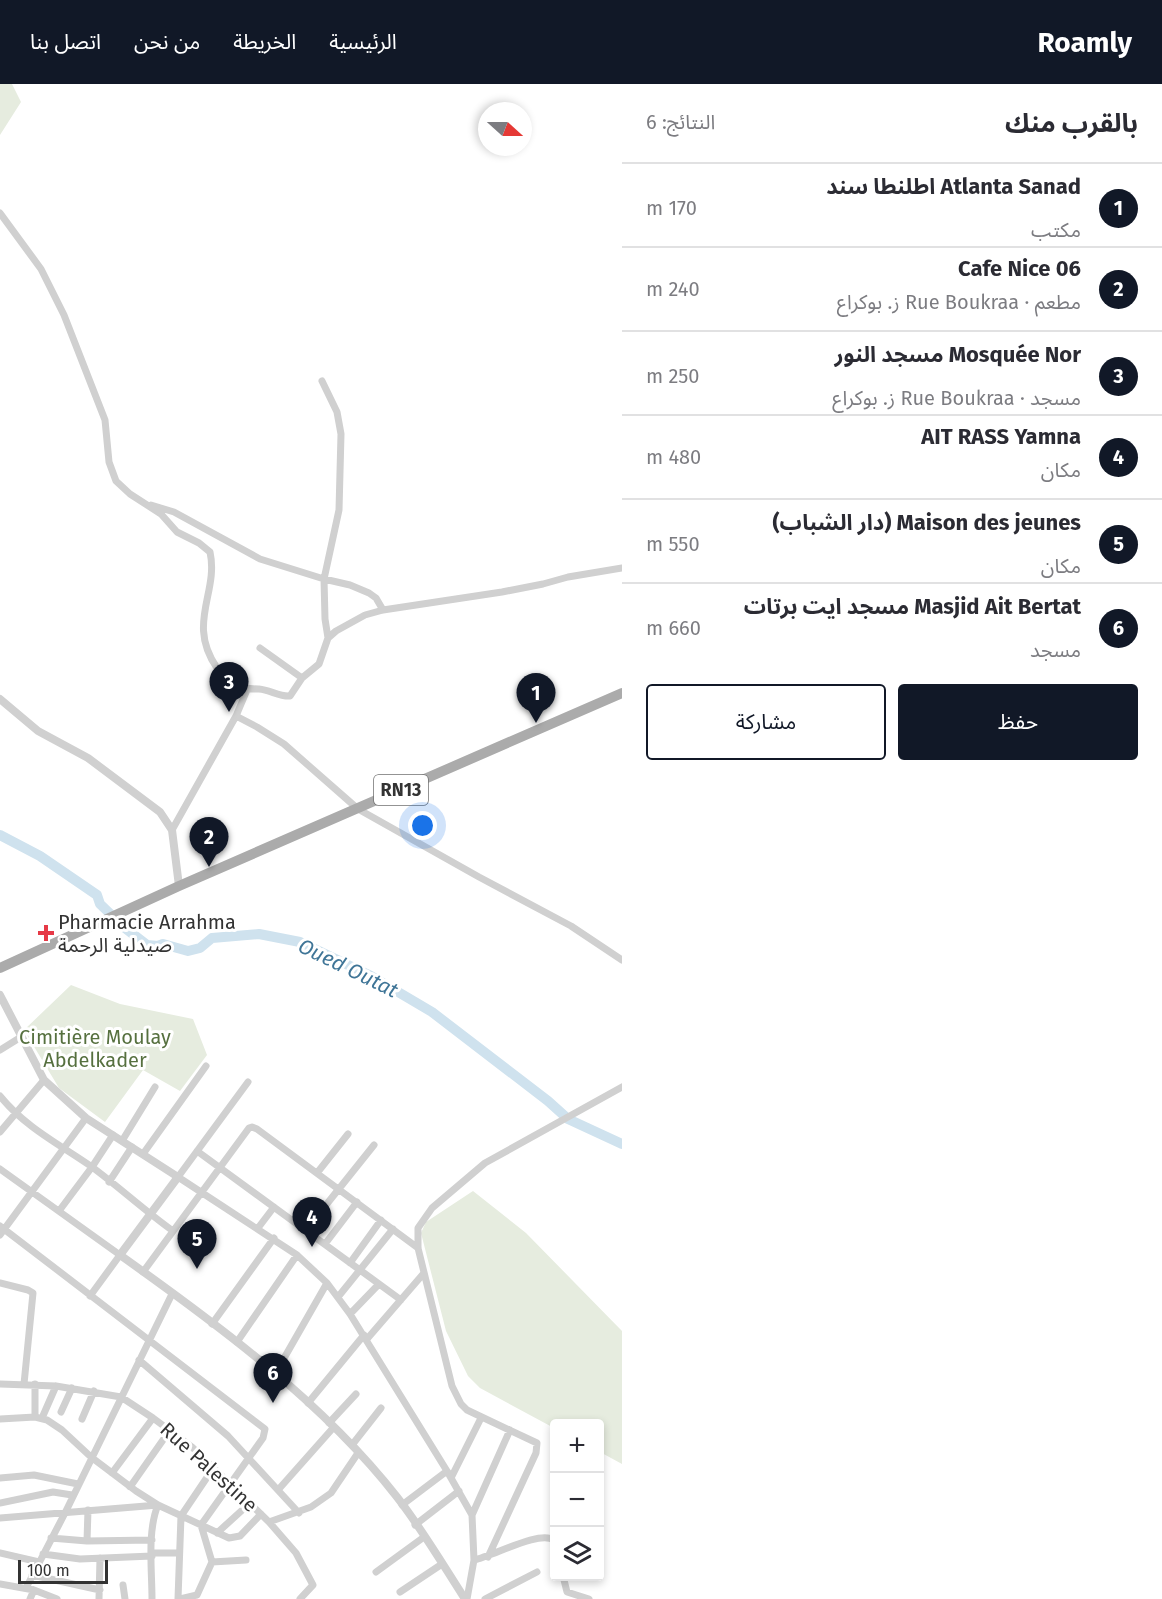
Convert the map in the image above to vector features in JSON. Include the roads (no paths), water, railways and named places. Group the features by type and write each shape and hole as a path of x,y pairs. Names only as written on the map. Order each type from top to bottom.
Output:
{"main road":[{"name":"RN13","path":"0,968 179,886 622,693"}],"street":[{"path":"0,213 41,269 64,315 103,414 107,431 109,462 116,481 130,494 149,504 174,512 260,559 350,585 369,593 376,598 382,610"},
{"path":"149,504 177,532 199,543 210,552 210,578 204,613 204,630 208,653 227,680 248,690 268,690 288,697 293,694 302,678 319,664 328,638 324,579 339,510 342,466 340,422 322,381"},
{"path":"328,638 350,622 382,610 502,592 622,568"},
{"path":"260,648 302,678"},
{"path":"172,830 236,716 248,690"},
{"path":"0,699 46,737 88,758 152,806 167,821 172,830 179,886"},
{"path":"236,716 284,744 358,809 571,926 622,960"},
{"path":"0,995 44,1080 86,1118 274,1238 297,1255 327,1283 338,1297 366,1337 472,1515 474,1560 466,1599"},
{"path":"0,1050 21,1037"},
{"path":"143,1154 206,1066"},
{"path":"0,1132 44,1080"},
{"path":"90,1296 248,1082"},
{"path":"122,1140 155,1087"},
{"path":"488,1557 538,1448 537,1443 467,1410 452,1386 418,1248 418,1228 432,1208 485,1163 622,1087"},
{"path":"0,1096 14,1114 92,1167 172,1231"},
{"path":"86,1118 1,1230 265,1428 263,1438 201,1525"},
{"path":"143,1272 252,1127 418,1248"},
{"path":"317,1173 348,1134"},
{"path":"59,1211 113,1135"},
{"path":"306,1230 374,1145"},
{"path":"109,1182 132,1147"},
{"path":"197,1151 401,1300"},
{"path":"0,1169 237,1342 308,1402 352,1445 402,1505 466,1599"},
{"path":"325,1244 357,1202"},
{"path":"258,1228 274,1207"},
{"path":"350,1263 381,1221"},
{"path":"338,1297 393,1229"},
{"path":"212,1324 274,1238"},
{"path":"237,1342 297,1255"},
{"path":"308,1402 424,1273"},
{"path":"0,1283 33,1293 24,1384"},
{"path":"275,1374 327,1283"},
{"path":"350,1314 379,1284"},
{"path":"30,1599 32,1575 65,1513 172,1294"},
{"path":"139,1360 228,1436 299,1512"},
{"name":"Rue Palestine","path":"0,1384 56,1386 121,1397 170,1430 214,1467 269,1522 311,1507 331,1492 358,1453"},
{"path":"35,1384 38,1417"},
{"path":"38,1417 56,1386"},
{"path":"61,1412 72,1388"},
{"path":"82,1419 94,1391"},
{"path":"278,1490 356,1394"},
{"path":"352,1445 381,1408"},
{"path":"0,1419 38,1417 62,1430 91,1457 158,1505 229,1538 237,1538 261,1514"},
{"path":"112,1473 153,1418"},
{"path":"402,1505 449,1475 481,1418"},
{"path":"130,1486 170,1430"},
{"path":"472,1515 510,1430"},
{"path":"201,1525 212,1562 197,1595 179,1599 178,1553 181,1516 214,1467"},
{"path":"0,1478 34,1475 78,1484"},
{"path":"415,1525 459,1491"},
{"path":"0,1503 53,1492 72,1496"},
{"path":"217,1533 250,1503"},
{"path":"0,1517 158,1505"},
{"path":"152,1599 153,1522 158,1505"},
{"path":"87,1541 88,1510"},
{"path":"269,1522 296,1553 313,1585 300,1599"},
{"path":"376,1572 424,1537"},
{"path":"51,1538 87,1541 152,1540"},
{"path":"474,1560 534,1539 550,1539"},
{"path":"43,1554 72,1559 178,1553"},
{"path":"0,1554 39,1562"},
{"path":"99,1599 100,1558"},
{"path":"212,1562 246,1560"},
{"path":"400,1592 442,1564"},
{"path":"485,1599 537,1572"},
{"path":"32,1575 99,1590"},
{"path":"564,1581 567,1592 589,1599"},
{"path":"0,1584 30,1589 57,1599"},
{"path":"123,1585 124,1599"}],"waterway":[{"name":"Oued Outat","path":"0,835 40,856 97,895 100,904 147,945 163,944 188,951 200,948 212,938 259,934 300,942 371,976 432,1012 568,1119 622,1144"}],"place":[{"name":"Mosquée Nor مسجد النور","path":"229,712"},
{"name":"Atlanta Sanad اطلنطا سند","path":"536,723"},
{"name":"Cafe Nice 06","path":"209,867"},
{"name":"Pharmacie Arrahma صيدلية الرحمة","path":"46,933"},
{"name":"AIT RASS Yamna","path":"312,1247"},
{"name":"Maison des jeunes (دار الشباب)","path":"197,1269"},
{"name":"Masjid Ait Bertat مسجد ايت برتات","path":"273,1403"}],"park label":[{"name":"Cimitière Moulay Abdelkader","path":"95,1048"}]}
